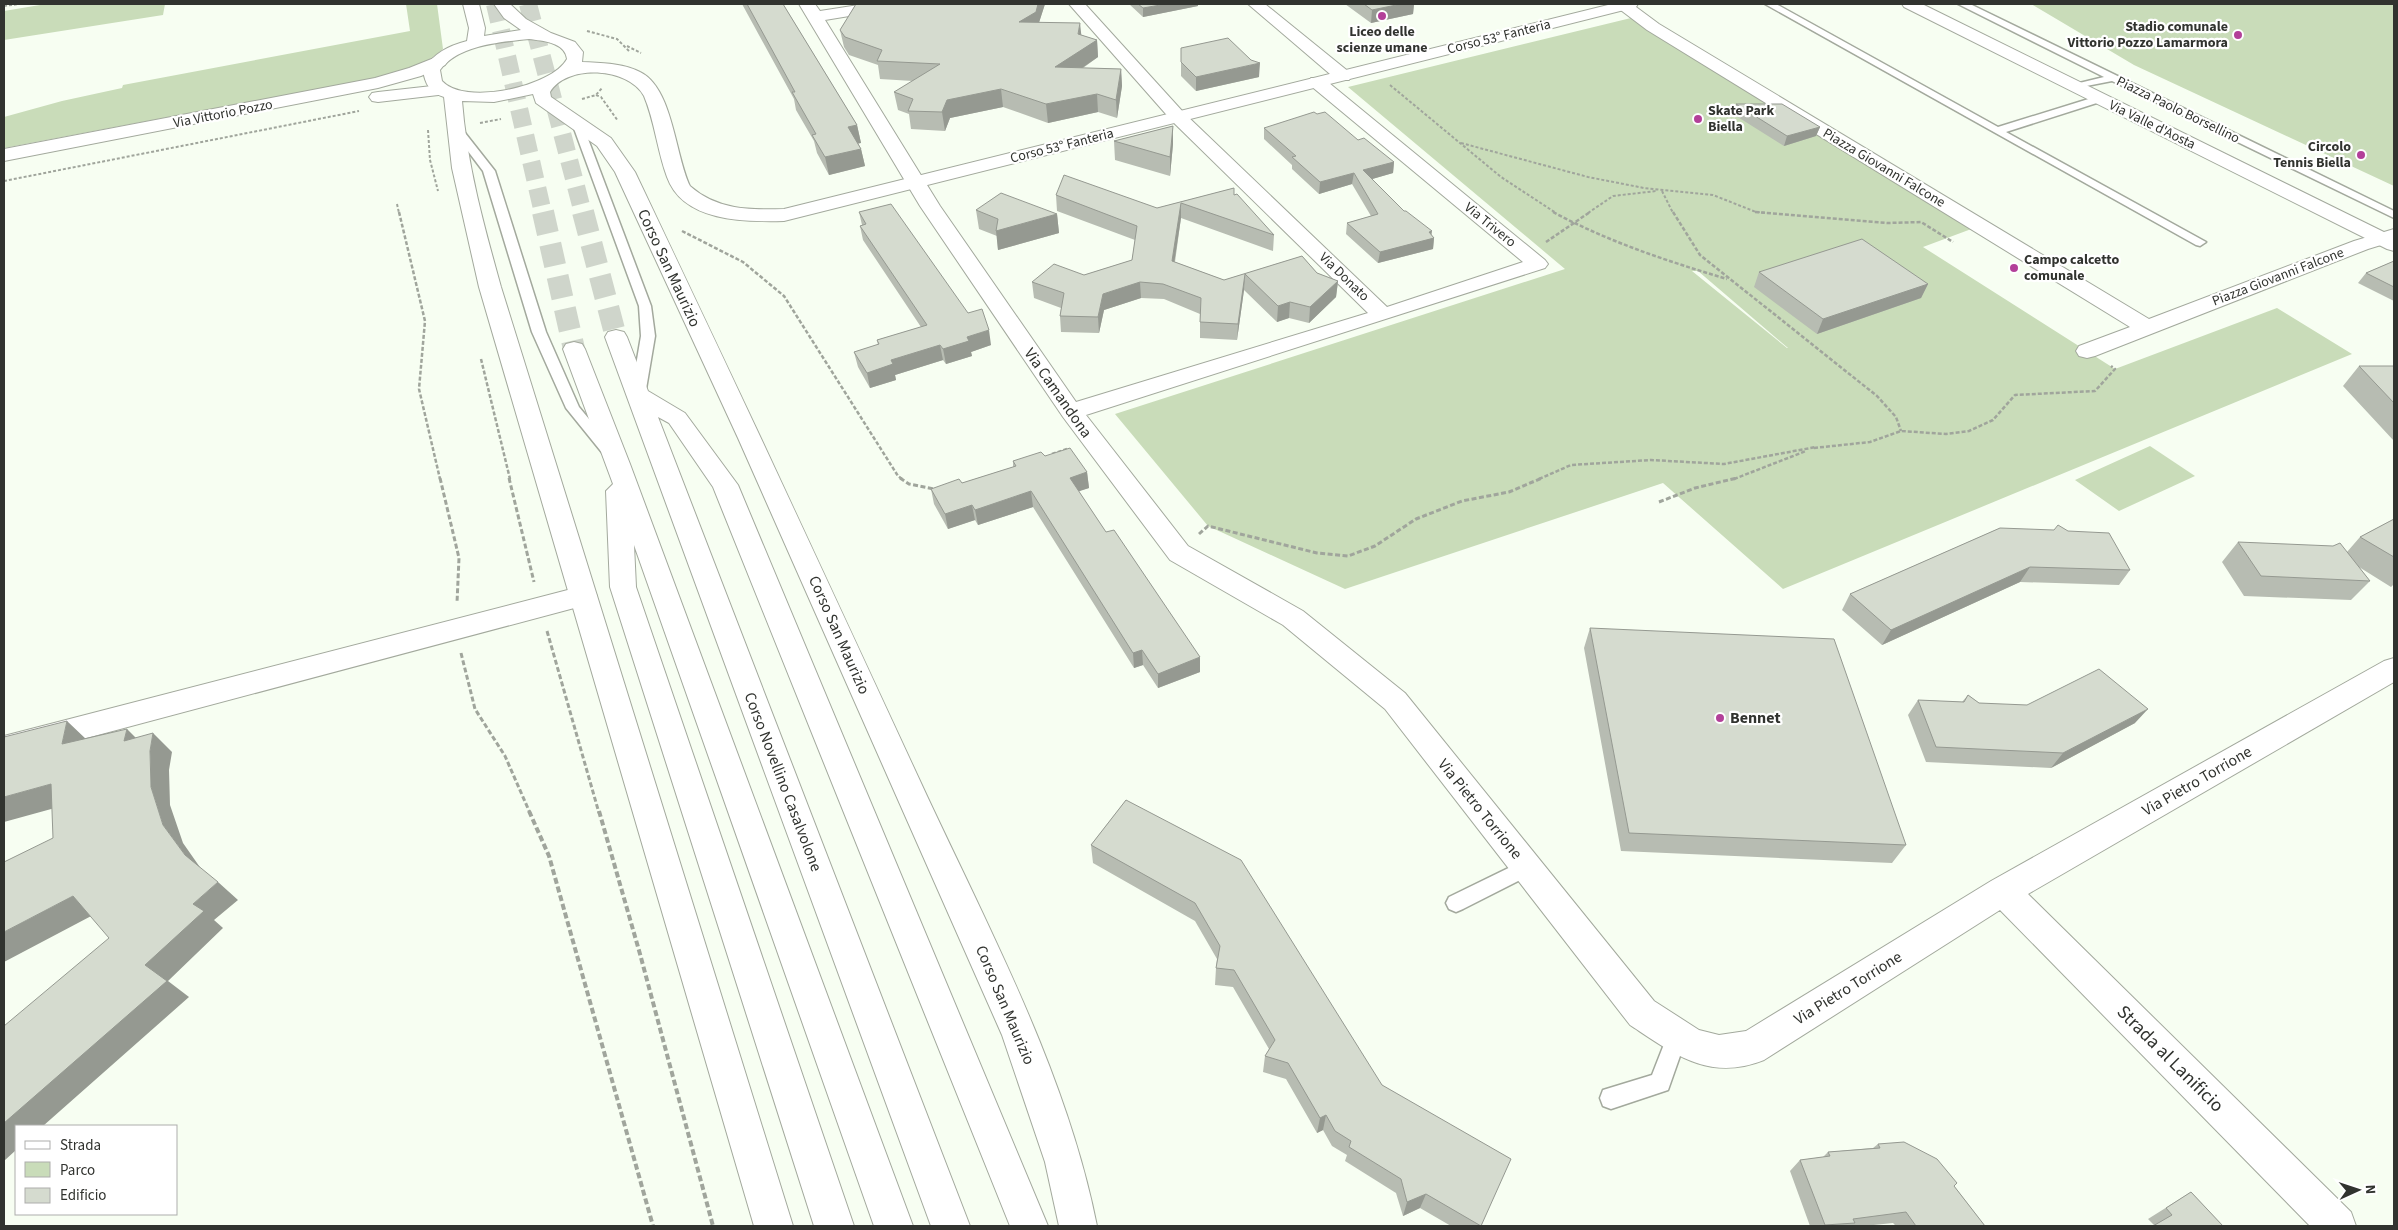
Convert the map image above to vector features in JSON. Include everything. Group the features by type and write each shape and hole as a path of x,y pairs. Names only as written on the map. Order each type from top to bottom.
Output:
{"main road":[{"path":"471,4 477,28 475,42"},
{"path":"502,4 506,11 528,28 559,38 569,44 575,50 575,58 571,66"},
{"path":"811,10 892,4"},
{"name":"Via Donato","path":"1070,412 1383,315 1178,117 1077,4"},
{"path":"1256,4 1343,76"},
{"name":"Corso 53° Fanteria","path":"571,66 622,72 637,77 651,90 682,189 698,201 720,210 746,216 784,215 1627,4"},
{"name":"Piazza Giovanni Falcone","path":"1627,4 1654,27 2146,327"},
{"name":"Via Valle d'Aosta","path":"1910,4 2099,99 2391,240"},
{"name":"Via Camandona","path":"811,10 915,183 1070,412 1179,553 1293,618 1394,701"},
{"name":"Via Vittorio Pozzo","path":"4,155 378,83 416,72 475,42 512,35 545,35"},
{"path":"439,61 433,69 431,77 434,84 447,92 441,128 463,184 490,287 773,1226"},
{"name":"Via Vittorio Pozzo","path":"4,170 385,96 447,92 469,97 508,95 546,84 571,66"},
{"name":"Via Trivero","path":"1317,82 1538,264 1383,315"},
{"name":"Corso San Maurizio","path":"546,84 541,92 542,99 604,142 624,172 750,438 1019,1034 1064,1162 1078,1226"},
{"name":"Piazza Giovanni Falcone","path":"2087,351 2368,242 2391,240"},
{"name":"Corso Novellino Casalvolone","path":"616,337 950,1226"},
{"path":"574,349 618,464 894,1226"},
{"path":"638,395 677,418 725,485 1029,1226"},
{"path":"618,464 623,587 834,1226"},
{"path":"4,748 583,596"},
{"name":"Via Pietro Torrione","path":"1394,701 1642,1013 1691,1045 1719,1052 1751,1048 2003,892 2394,669"},
{"name":"Strada al Lanificio","path":"2003,892 2337,1226"}],"lane":[{"path":"1770,4 2200,242"},
{"name":"Piazza Paolo Borsellino","path":"1963,4 2394,215"},
{"path":"2075,87 2111,78"},
{"path":"1997,131 2099,99"},
{"path":"577,123 645,306 648,336 638,395"},
{"path":"441,128 489,171 539,332 573,408 618,464"},
{"path":"1456,903 1527,867"},
{"path":"1612,1098 1660,1083 1677,1036"}],"path":[{"path":"4,6 19,4"},
{"path":"626,46 637,49 643,55"},
{"path":"1371,69 1519,190 1574,224 1662,258 1730,280"},
{"path":"596,95 601,97 620,125"},
{"path":"440,197 430,160 441,128"},
{"path":"1460,143 1588,177 1662,191"},
{"path":"1662,191 1677,220 1700,255 1877,396 1896,416 1901,431"},
{"path":"1523,251 1542,245 1613,196 1662,191 1694,192 1713,195 1756,212 1888,223 1921,222 1953,242"},
{"path":"397,204 425,321 419,389 459,558 455,630 475,709 505,756 548,856 653,1226"},
{"path":"676,227 743,262 784,296 872,432 898,476 909,484 934,490"},
{"path":"1179,553 1208,526 1317,553 1348,556 1375,546 1416,519 1462,502 1509,492 1571,465 1652,460 1724,464 1816,447 1854,445 1893,437 1901,431 1940,434 1973,431 1990,423 2015,395 2094,392 2115,369 2087,351"},
{"path":"480,356 540,607 640,954 713,1226"},
{"path":"1047,456 1092,440"},
{"path":"1659,502 1695,488 1726,482 1816,447"}],"green space":[{"path":"46,4 165,4 163,15 4,40 4,11"},
{"path":"406,4 437,4 443,49 427,61 409,69 371,79 4,148 4,117 62,101 122,88 123,85 410,31"},
{"name":"Stadio comunale Vittorio Pozzo Lamarmora","path":"2031,4 2394,4 2394,186 2134,65"},
{"path":"1631,18 1974,228 1923,247 2115,369 2277,308 2352,354 1783,589 1663,483 1345,589 1208,526 1115,414 1565,269 1348,87","holes":["1692,271 1698,271 1788,348"]},
{"path":"2150,446 2195,476 2119,511 2075,480"}],"building":[{"path":"747,4 783,4 857,125 848,127 861,149 825,157 812,135 816,134 792,92 795,92"},
{"path":"856,4 1038,4 1036,12 1019,22 1080,23 1078,34 1097,40 1055,67 1121,69 1116,100 1097,94 1046,104 1001,89 947,100 942,112 908,111 913,99 894,92 940,64 877,61 882,50 845,37 840,30"},
{"path":"1138,4 1166,4 1143,8"},
{"path":"1364,4 1401,4 1372,10"},
{"path":"1228,38 1251,60 1260,63 1196,77 1181,62 1181,48"},
{"path":"1736,104 1782,104 1820,127 1787,136"},
{"path":"1314,112 1317,114 1325,112 1358,140 1364,138 1394,162 1363,170 1404,211 1432,231 1429,232 1434,238 1380,252 1347,223 1378,214 1354,173 1320,182 1292,157 1296,156 1264,128"},
{"path":"1173,126 1170,157 1114,141"},
{"path":"1064,175 1157,208 1234,188 1234,195 1237,194 1274,235 1181,203 1172,261 1224,280 1302,256 1317,273 1338,281 1310,307 1290,302 1278,306 1245,274 1238,324 1200,322 1201,298 1163,284 1140,282 1103,294 1098,317 1060,316 1064,293 1032,282 1054,264 1084,275 1132,260 1137,226 1056,195"},
{"path":"1001,193 1057,214 996,231 998,219 976,210"},
{"path":"891,204 968,313 982,309 989,330 967,337 969,341 943,349 940,345 891,360 893,364 867,373 854,352 879,344 877,340 927,325 860,226 866,224 859,212"},
{"path":"1862,239 1928,284 1823,319 1759,272"},
{"path":"2394,261 2394,287 2366,273"},
{"path":"2359,366 2394,366 2394,403"},
{"path":"1070,448 1087,472 1070,478 1106,532 1114,530 1200,657 1158,674 1142,650 1133,653 1031,491 975,510 972,505 945,514 931,489 959,479 962,483 1016,466 1013,461 1041,452 1045,456"},
{"path":"2394,519 2394,557 2360,537"},
{"path":"2058,525 2068,531 2109,533 2130,570 2030,567 1891,630 1850,594 2000,528 2054,530"},
{"path":"2238,542 2333,546 2340,543 2370,581 2261,576"},
{"name":"Bennet","path":"1590,628 1834,639 1906,845 1629,833"},
{"path":"2099,669 2148,709 2063,753 1936,747 1918,700 1964,702 1968,695 1979,703 2027,705"},
{"path":"67,721 62,744 127,729 124,741 153,733 150,751 151,787 163,825 185,855 218,882 193,904 204,911 145,965 167,981 4,1123 4,1026 109,938 73,896 4,932 4,862 53,838 51,784 4,797 4,737"},
{"path":"1126,800 1241,860 1382,1085 1511,1159 1481,1226 1426,1194 1407,1202 1401,1179 1349,1147 1351,1141 1335,1131 1326,1115 1320,1118 1288,1063 1265,1056 1275,1040 1234,970 1216,968 1220,946 1195,903 1091,845"},
{"path":"1904,1142 1937,1159 1957,1183 1954,1186 1985,1226 1916,1226 1906,1212 1853,1219 1855,1223 1825,1225 1800,1160 1830,1156 1828,1152 1880,1148 1878,1144"},
{"path":"2191,1192 2223,1226 2153,1226 2172,1215 2166,1208"}],"tunnel":[{"path":"495,4 543,213"},
{"path":"528,4 583,213"},
{"path":"543,212 574,349"},
{"path":"583,212 616,337"}],"place":[{"name":"Liceo delle scienze umane","path":"1382,16"},
{"name":"Stadio comunale Vittorio Pozzo Lamarmora","path":"2238,35"},
{"name":"Skate Park Biella","path":"1698,119"},
{"name":"Circolo Tennis Biella","path":"2361,155"},
{"name":"Campo calcetto comunale","path":"2014,268"},
{"name":"Bennet","path":"1720,718"}]}
